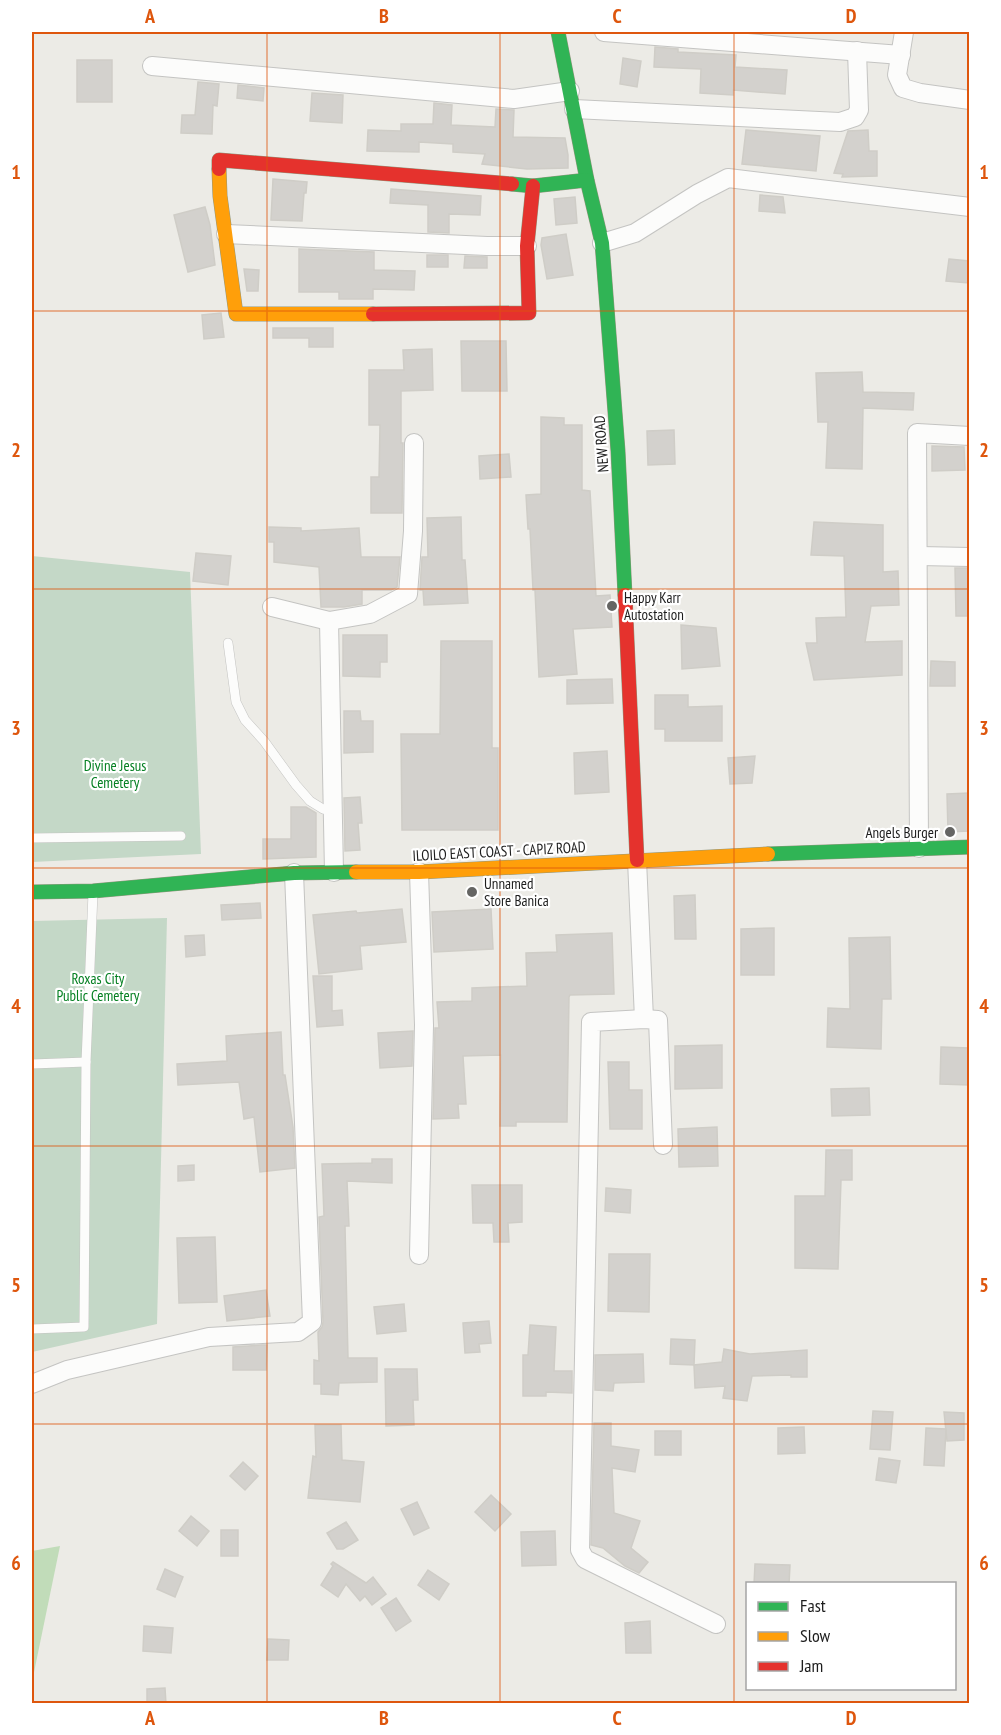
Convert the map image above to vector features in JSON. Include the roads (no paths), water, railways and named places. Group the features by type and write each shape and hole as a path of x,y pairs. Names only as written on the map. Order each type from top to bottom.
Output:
{"street":[{"name":"NEW ROAD","path":"558,32 587,180 602,243 618,451 638,860"},
{"path":"604,32 901,55"},
{"path":"904,32 897,75 903,88 920,93 969,100"},
{"path":"152,66 514,99 572,100 840,122 855,117 859,110 857,51"},
{"path":"533,186 527,246 529,313 236,314 220,196 219,160 533,186 587,180"},
{"path":"602,243 635,234 697,194 728,178 969,207"},
{"path":"226,234 527,246"},
{"path":"919,848 917,434 969,436"},
{"path":"272,607 329,621 370,614 408,594 413,531 414,443"},
{"path":"919,556 969,557"},
{"path":"329,621 334,872"},
{"name":"ILOILO EAST COAST - CAPIZ ROAD","path":"32,892 93,891 294,873 419,872 638,860 969,847"},
{"path":"638,860 644,1019"},
{"path":"419,872 424,1025 419,1256"},
{"path":"32,1384 67,1370 209,1337 298,1332 312,1322 294,873"},
{"path":"663,1144 658,1020 591,1022 580,1550 585,1559 716,1624"}],"lane":[{"path":"228,643 236,702 245,720 310,801 333,811"},
{"path":"32,838 181,836"},
{"path":"32,1329 84,1327 86,1062 93,891"},
{"path":"32,1064 86,1062"}],"place":[{"name":"Happy Karr Autostation","path":"612,606"},
{"name":"Angels Burger","path":"950,832"},
{"name":"Unnamed Store Banica","path":"472,892"}],"park label":[{"name":"Divine Jesus Cemetery","path":"115,774"},
{"name":"Roxas City Public Cemetery","path":"98,986"}]}
